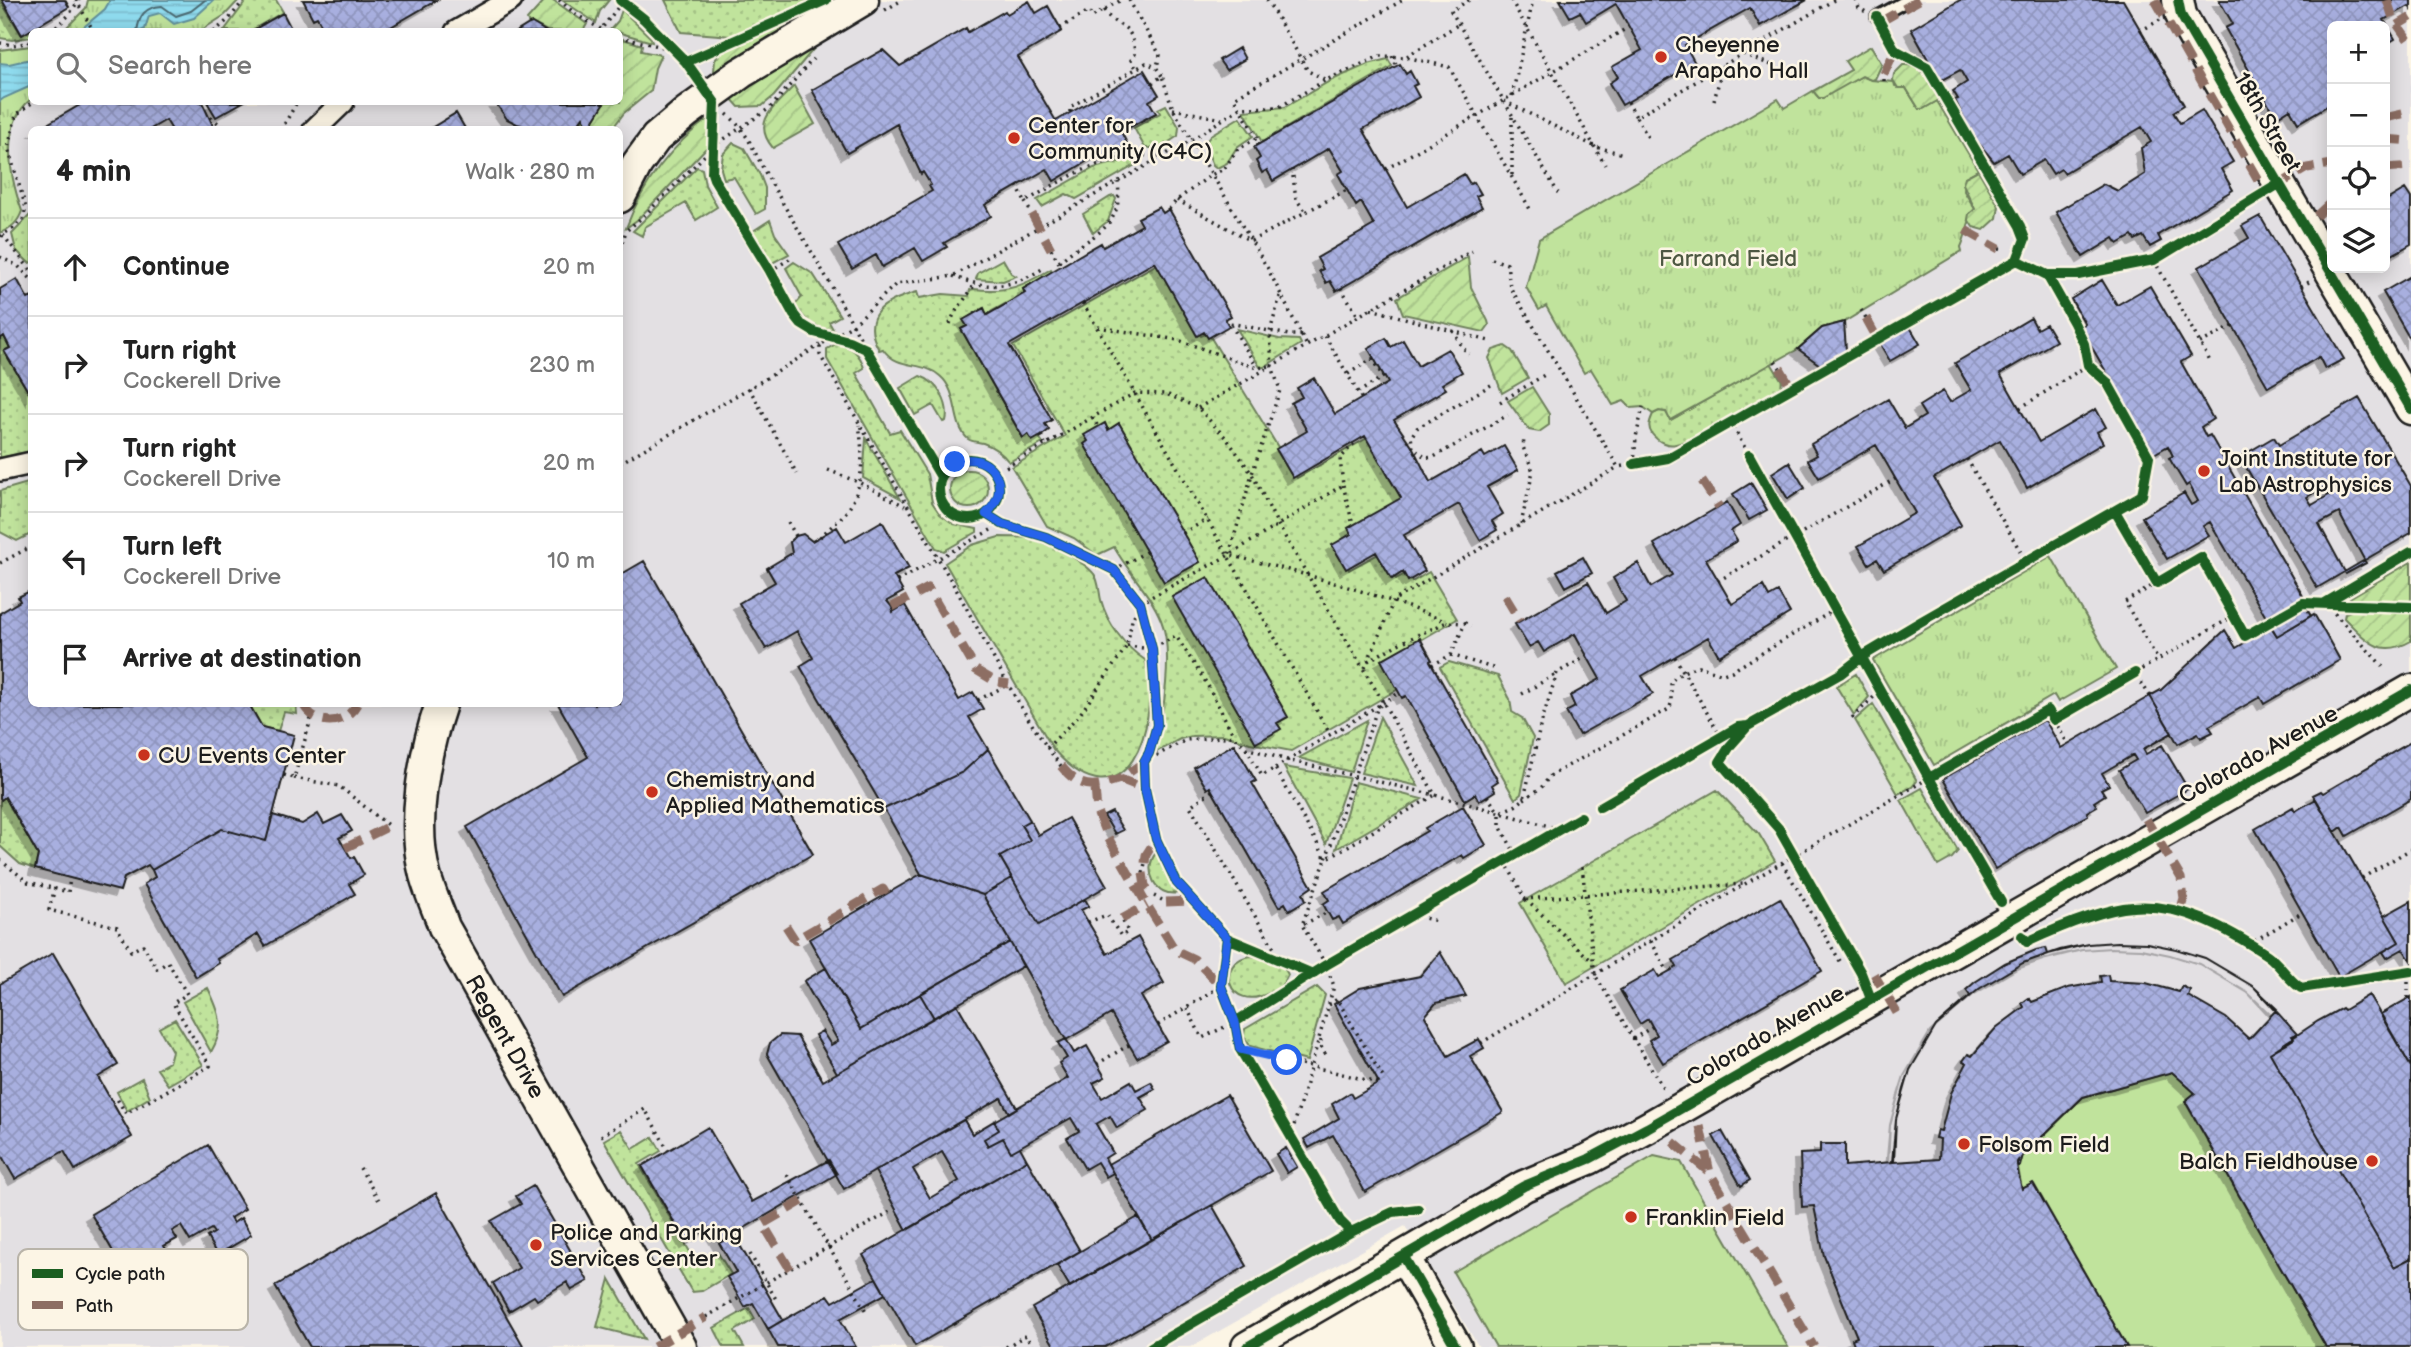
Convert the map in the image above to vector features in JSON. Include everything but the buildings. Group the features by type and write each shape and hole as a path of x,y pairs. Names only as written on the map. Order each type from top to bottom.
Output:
{"street":[{"path":"463,28 511,0"},
{"path":"623,191 637,164 656,138 687,112 741,73 873,6"},
{"name":"18th Street","path":"2172,9 2181,15 2411,409"},
{"path":"318,126 340,105"},
{"path":"0,470 28,464"},
{"name":"Colorado Avenue","path":"1247,1347 1524,1186 1589,1159 1647,1128 2411,690"},
{"name":"Regent Drive","path":"440,707 420,796 419,842 425,875 444,927 681,1347"},
{"path":"1404,1256 1455,1347"}],"lane":[{"path":"1877,18 1908,0"}],"path":[{"path":"220,28 244,0"},
{"path":"559,0 597,28"},
{"path":"873,6 902,0"},
{"path":"1060,28 1089,11 1092,17 1121,0"},
{"path":"1129,0 1160,55 1157,66 1173,109 1251,241 1307,346"},
{"path":"1266,0 1308,71 1326,80"},
{"path":"1258,145 1257,138 1234,98 1403,0"},
{"path":"1469,0 1451,11 1558,193"},
{"path":"1511,0 1605,165"},
{"path":"1512,96 1533,0"},
{"path":"1636,117 1834,0"},
{"path":"55,28 78,1 92,28"},
{"path":"601,28 621,1 633,10"},
{"path":"2140,31 2172,9"},
{"path":"1104,10 1110,19 1125,26 1132,34 1135,54 1131,60 1137,69"},
{"path":"686,62 780,21"},
{"path":"1406,57 1459,24"},
{"path":"1386,169 1629,27"},
{"path":"661,36 694,72"},
{"path":"623,38 663,47 686,62"},
{"path":"676,38 686,62"},
{"path":"0,43 13,45 28,42"},
{"path":"623,240 626,231 645,215 714,140 742,127 770,108 821,50"},
{"path":"1742,54 1774,66"},
{"path":"623,461 853,325 896,284 953,275 1191,140 1240,108 1279,107 1326,80 1380,56 1406,57 1449,67 1530,209"},
{"path":"1392,57 1397,66"},
{"path":"1070,112 1070,107 1146,63 1157,66"},
{"path":"1714,101 1723,65"},
{"path":"1884,74 1884,81"},
{"path":"1152,83 1162,76"},
{"path":"1504,101 1595,147 1624,154"},
{"path":"1628,102 1649,139"},
{"path":"28,204 8,148 16,115 29,105"},
{"path":"283,126 296,105"},
{"path":"1173,109 1222,119"},
{"path":"724,111 742,127 873,360"},
{"path":"1512,115 1512,178"},
{"path":"211,117 221,126"},
{"path":"1169,209 1211,175 1224,169 1237,149 1257,138"},
{"path":"713,159 714,140"},
{"path":"1025,202 1085,168 1139,154 1161,156"},
{"path":"1292,169 1296,199 1306,212"},
{"path":"1051,248 1060,264 1073,248 1098,233 1113,218 1120,200 1118,181"},
{"path":"1017,186 1032,214"},
{"path":"1251,241 1347,190"},
{"path":"1177,200 1251,241"},
{"path":"28,209 14,228 1,235 28,268"},
{"path":"1198,408 1472,251"},
{"path":"0,257 18,266 28,276"},
{"path":"770,271 793,257"},
{"path":"1492,259 1507,264 1510,287 1618,467"},
{"path":"763,260 776,282"},
{"path":"2154,260 2211,363"},
{"path":"953,275 974,285 1002,286 1027,278 1044,268"},
{"path":"950,324 974,285"},
{"path":"1341,288 1358,316"},
{"path":"1229,555 1280,390 1272,366 1270,332 1280,296"},
{"path":"1083,303 1330,734"},
{"path":"1371,309 1489,341"},
{"path":"1861,310 1866,318"},
{"path":"1225,319 1257,368"},
{"path":"1230,323 1270,332 1303,335"},
{"path":"2200,343 2234,326"},
{"path":"1096,327 1178,340 1257,368 1272,366"},
{"path":"1453,331 1469,354"},
{"path":"814,332 833,336 866,349"},
{"path":"1325,336 1362,399"},
{"path":"820,345 820,355 907,507 1047,748 1061,766"},
{"path":"1348,374 1372,359 1383,377 1359,392"},
{"path":"1775,360 1780,368"},
{"path":"2020,408 2088,365"},
{"path":"1500,402 1546,374"},
{"path":"1491,385 1417,428 1411,438 1413,448 1426,458 1434,457 1508,415"},
{"path":"748,388 797,474"},
{"path":"1006,467 1135,393 1166,394 1198,408 1227,439 1252,474 1278,525 1364,668 1435,795"},
{"path":"1364,668 1394,600 1618,467 1633,464 1643,407"},
{"path":"1093,417 1098,427"},
{"path":"1730,421 1749,454"},
{"path":"820,537 853,501 861,474 859,423"},
{"path":"1041,436 1045,445"},
{"path":"1521,524 1533,471 1522,447 1524,439"},
{"path":"1353,525 1340,459 1355,442"},
{"path":"1967,459 2026,561"},
{"path":"828,470 907,507"},
{"path":"1718,581 1895,479"},
{"path":"1137,599 1229,555 1343,485"},
{"path":"1183,533 1208,519"},
{"path":"788,522 796,536"},
{"path":"897,581 1003,523"},
{"path":"0,563 28,548"},
{"path":"1113,571 1146,552"},
{"path":"1229,555 1309,575 1394,600 1447,622 1471,626"},
{"path":"2157,583 2125,602 2158,660"},
{"path":"1137,599 1153,662"},
{"path":"1047,748 1080,714 1127,646 1137,599"},
{"path":"2325,603 2386,670"},
{"path":"1500,812 1515,806 1541,788 1550,776 1669,709 1671,681 1684,672 1698,666 1723,674 1732,671 1836,609"},
{"path":"2150,696 2135,673 2234,616"},
{"path":"1367,662 1398,644 1447,622"},
{"path":"1432,665 1451,655 1465,623"},
{"path":"1127,646 1149,638 1176,636 1207,684 1234,736 1246,748 1262,776 1399,692"},
{"path":"1451,655 1496,669"},
{"path":"1522,694 1587,656"},
{"path":"1675,657 1721,737"},
{"path":"1524,799 1540,727 1557,673"},
{"path":"978,700 1009,684"},
{"path":"1853,718 1881,690"},
{"path":"1302,925 1377,709 1383,702"},
{"path":"294,778 312,715"},
{"path":"2054,720 2068,744"},
{"path":"1144,762 1186,740 1234,736"},
{"path":"1145,776 1144,762 1152,743"},
{"path":"1246,748 1560,829"},
{"path":"1275,768 1326,859"},
{"path":"284,775 340,786 389,826"},
{"path":"1481,1043 1782,863 1791,851 1929,778"},
{"path":"1212,791 1190,806 1281,960"},
{"path":"1326,859 1435,795"},
{"path":"1487,796 1500,812 1500,826 1516,855"},
{"path":"2362,878 2411,849"},
{"path":"1791,851 1801,867"},
{"path":"0,860 27,882 68,892 70,878"},
{"path":"1505,861 1525,899 1593,963"},
{"path":"1143,873 1144,863"},
{"path":"1782,863 1840,961"},
{"path":"1582,867 1595,975 1665,1091"},
{"path":"1525,899 1745,884"},
{"path":"55,888 49,910 117,927 131,951 143,944 157,969 168,962 187,994 173,1003 210,1066 126,1114 117,1100 111,1101"},
{"path":"1154,896 1166,901"},
{"path":"1302,925 1328,912"},
{"path":"2249,944 2303,912"},
{"path":"1088,922 1107,915 1121,936 1128,932 1122,919"},
{"path":"1412,915 1437,921"},
{"path":"1291,1136 1334,986 1326,965 1302,925"},
{"path":"1651,941 1668,972"},
{"path":"2395,974 2410,972 2408,998"},
{"path":"1222,974 1221,986 1226,998"},
{"path":"1158,1025 1221,986"},
{"path":"1327,1057 1320,1045 1329,1004 1337,999 1385,1081"},
{"path":"1186,1007 1202,1038 1235,1022"},
{"path":"1230,1010 1240,1049 1246,1060"},
{"path":"1633,1039 1652,1027"},
{"path":"1097,1064 1129,1045"},
{"path":"1240,1049 1379,1083"},
{"path":"601,1136 645,1109 668,1150"},
{"path":"1284,1125 1297,1147"},
{"path":"360,1168 380,1202"},
{"path":"787,1175 867,1313"},
{"path":"706,1317 892,1210"},
{"path":"750,1254 777,1301"},
{"path":"1006,1347 1026,1335 1032,1347"}],"shaded area":[{"path":"0,0 2411,0 2411,1347 1479,1347 1405,1226 1191,1347 0,1347"}],"green space":[{"path":"0,0 21,34 28,30 28,37 12,40 0,38"},
{"path":"88,0 239,0 225,15 205,28 66,28 86,8"},
{"path":"247,0 276,0 283,12 255,28 226,28"},
{"path":"545,0 553,0 587,24 585,28 541,28 529,24 527,20"},
{"path":"562,0 609,0 600,11 596,23"},
{"path":"665,0 819,0 732,36 681,32"},
{"path":"622,10 652,42 623,34 623,28 612,28"},
{"path":"793,23 717,73 714,71 715,60 726,47"},
{"path":"623,39 642,45 641,51 661,55 655,68 651,91 624,113 614,126 591,126 602,105 623,105"},
{"path":"28,46 28,102 15,122 10,151 14,182 22,211 14,225 0,233 0,50"},
{"path":"816,46 774,96 762,106 739,107 730,97"},
{"path":"1871,46 1882,64 1875,79 1862,76 1819,98 1813,91 1851,70 1845,61"},
{"path":"1388,59 1392,66 1262,142 1244,111 1285,107 1330,81 1368,64"},
{"path":"1903,65 1910,65 1921,71 1939,100 1919,109 1906,88 1898,88 1893,80 1894,74"},
{"name":"Farrand Field","path":"1862,76 1871,80 1894,82 1895,86 1906,88 1919,109 1937,101 1978,170 1965,177 1964,191 1975,209 1961,247 1962,251 1844,322 1822,328 1798,349 1670,420 1666,412 1653,414 1643,407 1631,408 1624,401 1613,405 1591,369 1584,373 1546,306 1539,310 1526,287 1539,239 1778,99 1784,108 1813,91 1819,98"},
{"path":"794,86 815,124 773,148 764,130 765,122 773,108"},
{"path":"1166,105 1179,127 1178,136 1160,148 1145,148 1134,128 1160,113 1158,109"},
{"path":"583,117 589,126 584,126 581,119"},
{"path":"710,117 709,145 637,220 626,228 641,196 660,166 683,140"},
{"path":"1240,117 1253,136 1237,147 1227,163 1217,168 1204,144 1212,134"},
{"path":"733,143 744,148 765,188 765,209 756,214 734,177 724,179 721,169 723,154"},
{"path":"1138,157 1141,160 1137,164 1076,199 1066,194 1042,207 1037,200 1094,168"},
{"path":"697,167 702,169 705,185 717,207 696,220 686,203 645,227 642,236 633,231"},
{"path":"1978,170 1999,206 1997,218 1984,230 1973,227 1968,219 1975,209 1963,184 1965,177"},
{"path":"1114,196 1116,199 1108,221 1093,233 1083,214"},
{"path":"28,217 28,262 16,250 12,234"},
{"path":"770,220 775,234 789,254 774,262 771,262 753,231"},
{"path":"1468,257 1471,287 1489,325 1484,332 1403,314 1397,298"},
{"path":"1003,259 1011,273 1016,276 1003,281 976,279 978,273"},
{"path":"794,262 813,274 840,316 829,322 833,329 821,328 811,323 795,305 802,297 786,268"},
{"path":"1159,263 1201,336 1208,333 1297,478 1369,437 1404,499 1336,546 1349,570 1380,553 1396,579 1407,573 1412,582 1429,572 1457,619 1385,661 1400,688 1291,751 1224,735 1192,736 1158,751 1156,748 1164,701 1167,648 1165,633 1156,610 1114,547 1097,555 1074,538 1047,526 1012,467 1065,436 1013,346"},
{"path":"1051,269 1053,272 1023,289 1025,293 987,314 983,308 964,320 967,326 961,329 1022,437 1028,434 1039,437 1043,443 1009,462 991,446 968,439 959,425 950,391 940,376 926,368 903,363 889,356 883,349 879,350 872,327 878,311 895,300 917,292 919,298 943,294 969,296 970,290 974,289 1015,287"},
{"path":"1237,329 1279,339 1299,340 1301,344 1260,367"},
{"path":"4,336 10,348 4,351 28,391 28,452 0,458 0,339"},
{"path":"836,344 851,349 860,358 864,368 856,373 890,433 900,430 927,474 932,502 940,514 954,524 977,529 977,532 944,551 936,548 827,359 827,349"},
{"path":"1505,346 1512,351 1528,378 1502,393 1489,358 1493,350"},
{"path":"1771,363 1782,381 1781,386 1729,418 1676,444 1663,443 1650,431 1653,414 1666,412 1671,420"},
{"path":"920,376 932,383 941,394 946,408 946,421 943,422 933,405 915,415 900,388"},
{"path":"1532,387 1549,414 1549,425 1539,432 1529,430 1508,401"},
{"path":"866,439 900,498 863,478"},
{"path":"969,470 982,476 988,489 982,502 969,508 956,502 950,489 956,476"},
{"path":"28,483 28,536 17,541 0,532 0,491"},
{"path":"999,537 1027,538 1043,543 1089,569 1097,579 1101,600 1112,626 1145,660 1149,686 1148,713 1142,739 1132,760 1118,775 1100,779 1078,772 1053,749 945,563 972,545"},
{"path":"2051,556 2116,669 2058,702 2054,695 1934,765 1873,660"},
{"path":"2411,562 2411,603 2348,603 2346,600"},
{"path":"2411,611 2411,641 2391,648 2374,644 2344,618 2345,613"},
{"path":"1449,662 1498,676 1510,699 1512,712 1522,718 1533,738 1521,794 1515,799 1440,667"},
{"path":"1856,674 1869,697 1854,715 1836,686"},
{"path":"1873,704 1917,781 1912,787 1898,794 1855,720"},
{"path":"251,707 296,707 297,714 284,712 278,731 262,727"},
{"path":"1380,717 1418,786 1361,773"},
{"path":"1367,720 1351,772 1299,758"},
{"path":"1284,767 1349,778 1326,844"},
{"path":"1355,782 1422,799 1336,849"},
{"path":"1922,788 1958,851 1938,866 1901,800"},
{"path":"1717,790 1759,834 1775,861 1566,983 1520,903"},
{"path":"5,797 38,855 35,869 20,864 0,846 0,801"},
{"path":"1156,853 1178,893 1163,891 1154,881 1150,867"},
{"path":"1251,956 1267,959 1286,971 1288,975 1281,986 1255,998 1243,997 1235,992 1230,984 1232,966"},
{"path":"1317,987 1325,995 1307,1061 1250,1046 1244,1036 1245,1029"},
{"path":"208,988 220,1020 219,1035 211,1052 183,1002"},
{"path":"175,1019 203,1065 168,1085 157,1069 169,1062 172,1051 159,1028"},
{"name":"Folsom Field","path":"2172,1072 2195,1093 2185,1102 2326,1347 2127,1347 2034,1184 2022,1189 2017,1162 2083,1097"},
{"path":"142,1078 150,1097 127,1111 117,1092"},
{"path":"621,1130 633,1149 653,1137 661,1151 639,1164 697,1264 718,1253 731,1274 702,1291 692,1292 604,1140"},
{"name":"Franklin Field","path":"1654,1156 1681,1162 1788,1347 1496,1347 1453,1272"},
{"path":"610,1279 644,1339 597,1327"},
{"path":"749,1308 755,1319 735,1331 744,1347 724,1347 714,1328"}],"water":[{"path":"110,0 214,0 194,18 174,24 160,13 149,16 145,28 83,28 105,9"},
{"path":"28,60 28,87 0,101 0,63"}],"marked path":[{"path":"1880,22 1919,0"},
{"path":"2155,0 2265,192"},
{"path":"2387,0 2393,18 2411,44"},
{"path":"2398,25 2411,17"},
{"path":"1884,74 1895,50"},
{"path":"2390,117 2411,112"},
{"path":"2390,139 2411,141"},
{"path":"2275,187 2307,168 2327,165"},
{"path":"2390,168 2411,166"},
{"path":"2316,216 2327,206"},
{"path":"1032,214 1051,249"},
{"path":"1965,230 1999,249"},
{"path":"1866,318 1877,338"},
{"path":"1780,368 1791,387"},
{"path":"1702,481 1719,507"},
{"path":"892,607 928,588 976,670 996,682 1009,684"},
{"path":"1505,596 1520,621"},
{"path":"305,707 315,717 330,721 345,717 355,707"},
{"path":"1144,762 1120,779 1145,789"},
{"path":"1061,766 1075,779 1088,785 1120,779"},
{"path":"1095,787 1097,812 1106,834 1175,950 1194,959 1221,986"},
{"path":"2146,819 2181,878 2184,898 2180,911"},
{"path":"345,848 389,826"},
{"path":"1145,863 1146,855 1156,839"},
{"path":"1143,873 1145,886 1154,896"},
{"path":"786,926 795,940 883,889 886,894"},
{"path":"1166,902 1193,901"},
{"path":"1122,919 1147,905"},
{"path":"1874,974 1897,1013"},
{"path":"1700,1126 1710,1173 1814,1347"},
{"path":"1673,1142 1710,1173"},
{"path":"790,1269 763,1224 802,1201"},
{"path":"654,1347 706,1317"}],"cycle path":[{"path":"620,0 644,19 686,62 715,103 714,179 794,315 801,324 814,332 849,341 866,349 941,477"},
{"path":"686,62 826,0"},
{"path":"2178,0 2181,15 2411,409"},
{"path":"1634,464 1668,458 2017,260 2025,239 2020,226 1927,67 1895,50 1877,17"},
{"path":"2017,260 2047,275 2078,275 2154,260 2279,184"},
{"path":"1600,807 1738,727 1748,726 1840,674 1863,656 1920,622 2142,495 2149,457 2107,382 2088,365 2084,344 2047,275"},
{"path":"1749,455 2001,902"},
{"path":"969,459 981,461 994,472 999,489 997,501 986,514 969,519 957,517 944,506 939,489 941,477 952,464 969,459"},
{"path":"2115,511 2157,583 2201,557 2245,636 2303,603 2411,607"},
{"path":"986,514 1002,524 1046,537 1114,570 1140,603 1152,649 1157,725 1144,762 1145,789 1156,839 1177,883 1227,938 1221,986 1235,1022 1240,1049 1340,1221 1351,1232"},
{"path":"2325,603 2411,552"},
{"path":"1929,778 2048,710 2054,720 2135,673"},
{"path":"1247,1347 1524,1186 1589,1159 1647,1128 2411,690"},
{"path":"1746,728 1720,762 1779,829 1861,973 1871,999"},
{"path":"1235,1022 1326,965 1581,817"},
{"path":"2022,936 2027,942 2108,911 2151,907 2169,909 2220,927 2272,959 2301,988 2411,971"},
{"path":"1227,938 1313,974"},
{"path":"1151,1347 1351,1232 1393,1212 1418,1209"},
{"path":"1404,1257 1456,1347"}],"place":[{"name":"Cheyenne Arapaho Hall","path":"1661,57"},
{"name":"Center for Community (C4C)","path":"1014,138"},
{"name":"Joint Institute for Lab Astrophysics","path":"2204,471"},
{"name":"CU Events Center","path":"144,755"},
{"name":"Chemistry and Applied Mathematics","path":"652,792"},
{"name":"Folsom Field","path":"1964,1144"},
{"name":"Balch Fieldhouse","path":"2372,1161"},
{"name":"Franklin Field","path":"1631,1217"},
{"name":"Police and Parking Services Center","path":"536,1245"}],"route":[{"path":"955,462 975,459 992,469 998,478 998,498 986,514 1002,524 1046,537 1114,570 1140,603 1152,649 1157,725 1144,762 1145,789 1156,839 1177,883 1227,938 1221,986 1235,1022 1240,1049 1287,1060"}]}
